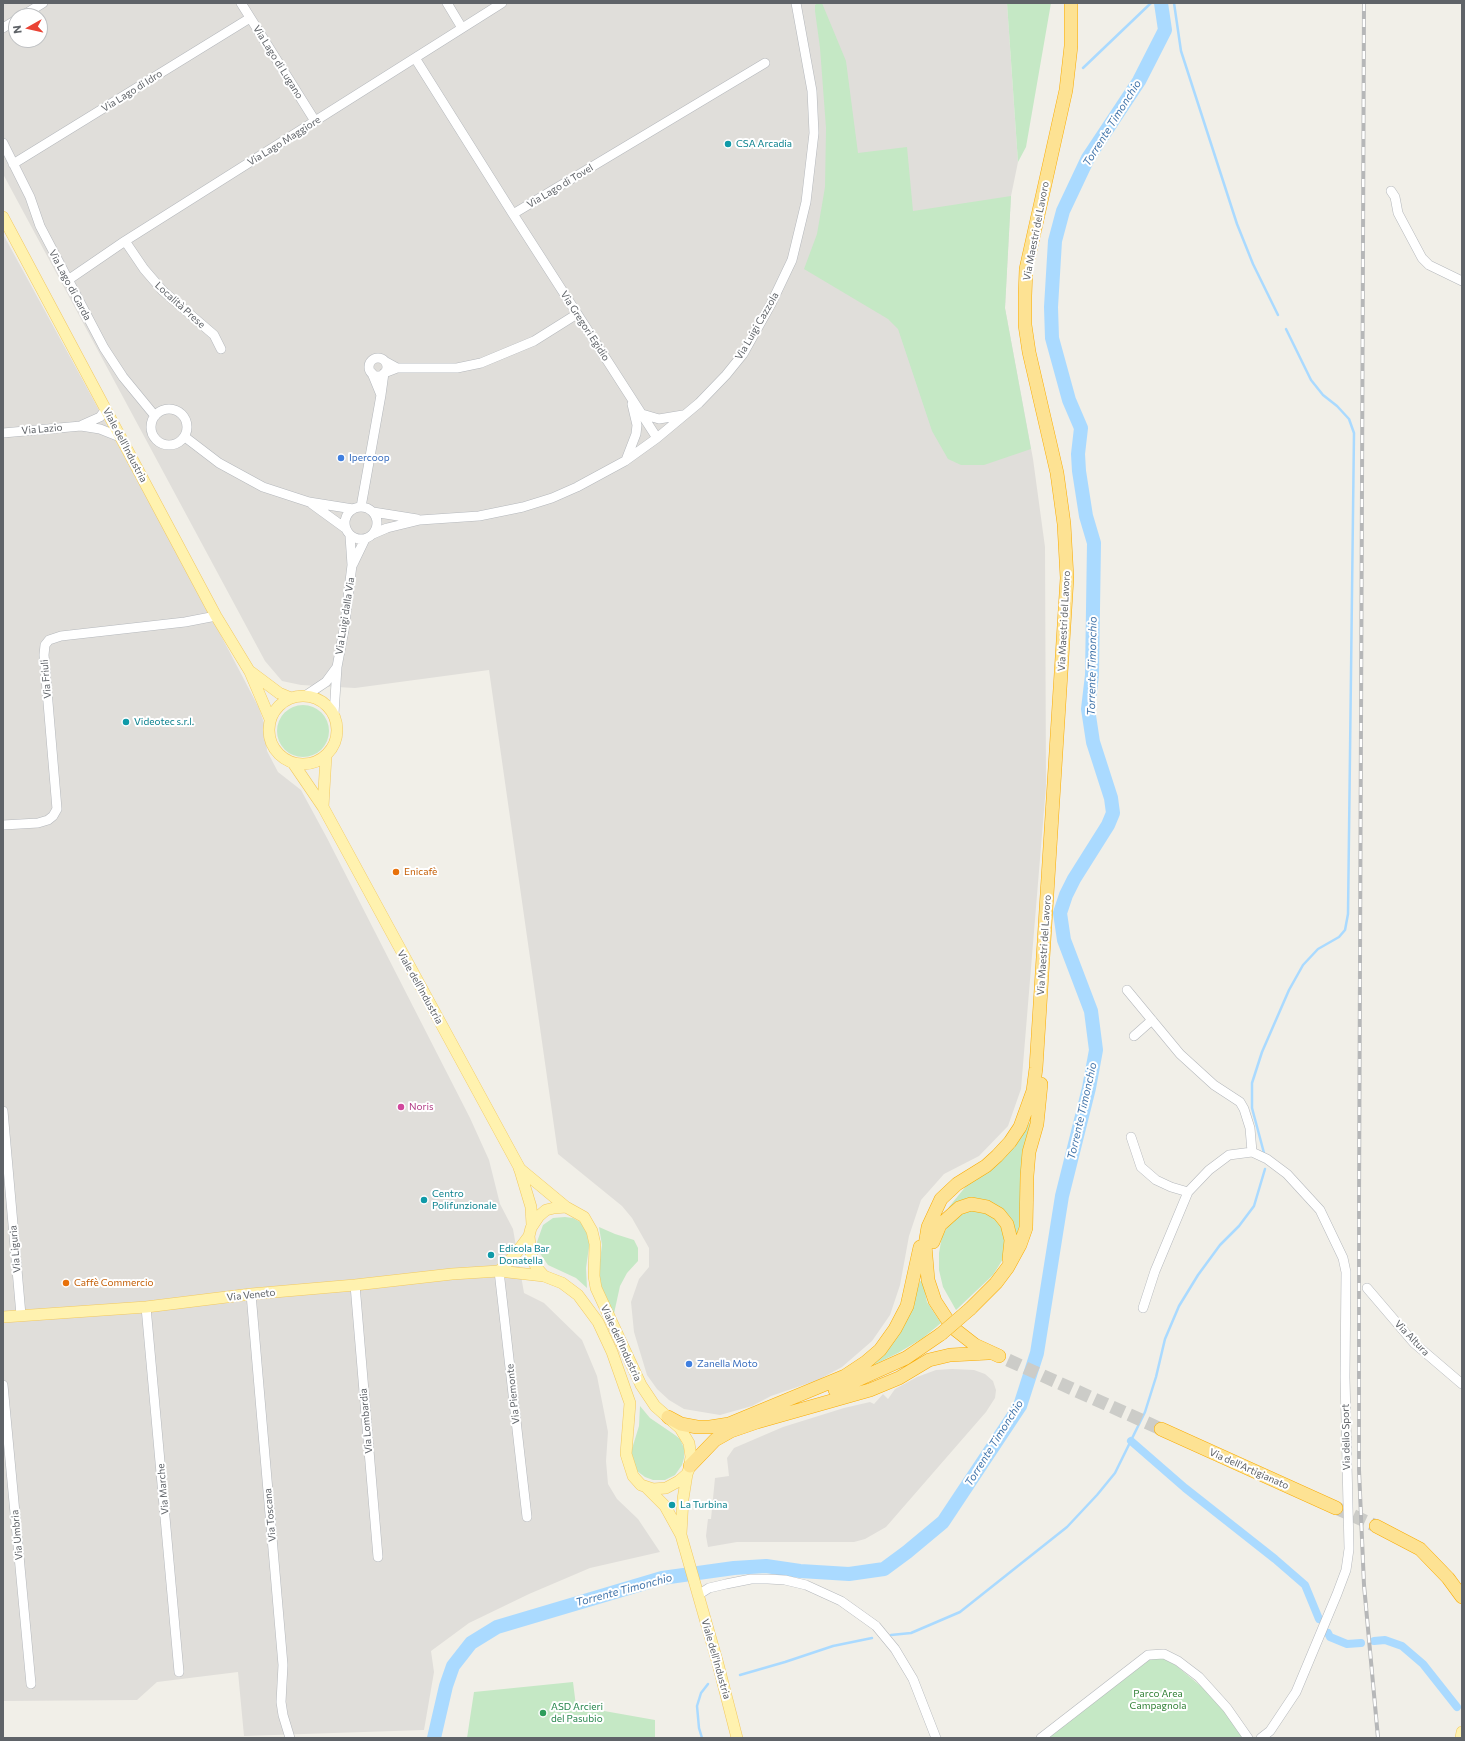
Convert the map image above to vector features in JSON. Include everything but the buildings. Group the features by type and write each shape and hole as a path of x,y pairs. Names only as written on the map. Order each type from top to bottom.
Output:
{"highway":[{"name":"Via Maestri del Lavoro","path":"970,1175 986,1166 1010,1142 1020,1127 1033,1091 1036,1068 1067,578 1064,524 1057,473 1029,352 1025,325 1025,296 1026,269 1066,90 1072,46 1071,3"},
{"path":"730,1427 839,1388 877,1373 906,1358 941,1334 970,1309 986,1294 1008,1267 1020,1245 1026,1228 1028,1164 1037,1124 1040,1091 1044,1022 1041,986"},
{"path":"688,1470 715,1440 730,1427 846,1376 880,1350 895,1329 906,1306 926,1220 940,1199 970,1175"},
{"path":"970,1175 949,1199 937,1221 933,1242 935,1278 942,1299 965,1330 1000,1356"},
{"path":"940,1199 928,1227 925,1245 928,1280 935,1301 952,1327 975,1345 1000,1356"},
{"path":"933,1242 940,1225 959,1208 971,1204 987,1207 999,1214 1007,1224 1011,1240 1011,1252 1008,1267"},
{"path":"668,1417 681,1424 696,1427 730,1427 757,1422 870,1390 899,1378 930,1360 950,1354 1000,1356"},
{"name":"Via dell'Artigianato","path":"1161,1429 1336,1508"},
{"path":"1376,1526 1420,1549 1448,1578 1462,1597"}],"main road":[{"name":"Viale dell'Industria","path":"3,217 216,616 250,672 270,719 269,737 272,746 285,760 293,764 323,807 519,1167 531,1206 530,1249 532,1259 536,1267 544,1276 562,1283 578,1295 595,1318 605,1337 624,1381 630,1403 630,1420 626,1451 627,1462 633,1476 638,1482 647,1488 665,1506 681,1535 724,1685 737,1738"},
{"name":"Viale dell'Industria","path":"250,672 279,693 291,698"},
{"path":"270,719 278,706 291,698 305,696 322,701 334,714 338,732 334,745 326,756 316,762 305,765 293,764"},
{"path":"323,807 326,756"},
{"name":"Viale dell'Industria","path":"519,1167 566,1207 584,1216 590,1227 595,1244 594,1276 598,1292 641,1385 656,1406 680,1428 690,1444 691,1452 682,1499 681,1535"},
{"path":"499,1271 514,1256 539,1216 546,1210 566,1207"},
{"name":"Via Veneto","path":"3,1317 146,1307 251,1294 355,1285 452,1274 499,1271 544,1276"},
{"path":"647,1488 666,1488 679,1481 688,1470"},
{"path":"1461,1738 1462,1732"}],"street":[{"name":"Via Lago di Lugano","path":"241,3 315,121"},
{"path":"447,3 462,28"},
{"name":"Via Lago Maggiore","path":"68,280 125,241 502,3"},
{"name":"Via Luigi Cazzola","path":"373,534 387,528 420,520 491,514 523,508 577,487 625,461 657,438 699,403 726,375 743,354 771,304 792,260 806,202 814,133 812,91 796,3"},
{"name":"Via Lago di Idro","path":"13,164 250,18"},
{"path":"415,58 513,214"},
{"name":"Via Lago di Tovel","path":"513,214 765,63"},
{"name":"Via Lago di Garda","path":"3,143 30,197 40,226 111,360 123,377 156,416"},
{"path":"1391,191 1395,197 1398,213 1422,258 1429,265 1462,281"},
{"name":"Via Gregori Egidio","path":"513,214 657,438"},
{"name":"Località Prese","path":"125,241 144,268 163,291 214,335 221,349"},
{"path":"372,373 379,376 396,368 457,368 481,363 534,341 577,314"},
{"path":"381,395 369,365 372,360 378,358 396,368"},
{"path":"345,528 347,515 357,508 381,395 384,373 387,368 386,362"},
{"path":"625,461 636,434 637,425 630,397"},
{"path":"81,426 100,416 106,409"},
{"path":"169,409 180,412 186,421 187,427 185,437 176,444 164,445 159,442 152,433 152,427 156,416 164,410 169,409"},
{"path":"642,414 659,419 685,414"},
{"path":"81,426 100,429 120,437"},
{"name":"Via Lazio","path":"3,433 81,426"},
{"path":"185,437 219,463 263,487 309,502 357,508 373,512 377,520 376,530 365,539 360,540 350,536 345,528 309,502"},
{"name":"Via Luigi Cazzola","path":"373,512 420,520"},
{"name":"Via Luigi dalla Via","path":"334,714 337,668 344,630 352,566 350,536"},
{"name":"Via Luigi dalla Via","path":"352,566 365,539"},
{"name":"Via Friuli","path":"3,825 38,823 48,820 53,816 57,809 44,655 45,645 49,640 61,636 185,622 216,616"},
{"name":"Via Luigi dalla Via","path":"305,696 326,682 337,668"},
{"path":"1127,990 1169,1042 1200,1073 1214,1085 1240,1102 1244,1109 1259,1156 1229,1155 1209,1170 1188,1192 1155,1271 1143,1308"},
{"path":"1134,1036 1152,1020"},
{"name":"Via Liguria","path":"3,1111 21,1316"},
{"path":"1131,1137 1141,1167 1156,1180 1171,1187 1188,1192"},
{"name":"Via dello Sport","path":"1259,1156 1287,1174 1320,1210 1343,1258 1346,1272 1344,1377 1349,1549 1346,1570 1296,1692 1270,1731 1261,1738"},
{"name":"Via Piemonte","path":"499,1271 527,1517"},
{"name":"Via Lombardia","path":"355,1285 378,1557"},
{"name":"Via Altura","path":"1367,1288 1414,1344 1462,1384"},
{"name":"Via Toscana","path":"251,1294 283,1665 281,1702 283,1715 290,1736"},
{"name":"Via Marche","path":"146,1307 179,1672"},
{"name":"Via Umbria","path":"3,1385 31,1684"},
{"path":"697,1592 731,1583 768,1579 785,1580 806,1585 841,1601 876,1626 896,1649 915,1683 936,1738"},
{"path":"1041,1738 1148,1656 1164,1654 1178,1661 1199,1677 1227,1708 1248,1738"}],"shaded area":[{"path":"3,3 1007,3 1018,162 1011,196 1005,308 1033,459 1045,547 1046,786 1021,1089 1008,1126 979,1156 944,1174 921,1200 909,1236 900,1285 890,1315 872,1341 842,1367 818,1380 771,1396 752,1406 720,1415 684,1409 669,1400 657,1389 647,1375 634,1332 631,1302 639,1279 649,1267 649,1248 632,1218 622,1206 558,1154 489,670 355,688 301,685 282,681 265,661 3,174"},
{"path":"3,234 194,584 259,708 265,726 267,751 278,772 301,790 470,1118 489,1160 500,1204 513,1229 524,1293 544,1303 582,1340 597,1376 608,1432 606,1461 608,1484 617,1499 638,1519 660,1552 590,1568 529,1594 469,1623 431,1651 434,1672 424,1730 244,1736 238,1672 157,1682 137,1700 3,1701"},
{"path":"936,1370 974,1370 985,1374 993,1381 996,1390 995,1398 986,1412 886,1527 865,1539 854,1542 737,1542 708,1547 706,1536 708,1519 711,1519 715,1478 729,1476 727,1458 734,1448 783,1427 844,1408 870,1402 874,1404 883,1394 888,1399 895,1389 917,1377"}],"green space":[{"path":"822,3 846,61 858,153 907,147 913,211 1011,196 1005,308 1031,449 984,465 961,465 948,459 932,431 898,329 888,319 804,269 817,234 825,187 826,128 820,48 815,11 815,5"},
{"path":"1007,3 1051,3 1026,147 1018,162"},
{"path":"298,705 308,705 317,709 325,717 329,726 329,736 325,745 317,753 308,757 298,757 289,753 281,745 277,736 277,726 281,717 289,709"},
{"path":"1035,1104 1023,1215 1017,1240 1010,1220 960,1202 948,1208 967,1185 1015,1147 1030,1122"},
{"path":"974,1209 987,1212 998,1220 1005,1230 1007,1246 1003,1259 993,1275 956,1310 943,1287 939,1270 939,1253 942,1236 950,1223 963,1213"},
{"path":"553,1218 573,1218 582,1223 589,1232 590,1240 586,1268 587,1288 576,1278 548,1265 539,1252 537,1242 543,1225"},
{"path":"599,1227 634,1240 638,1248 638,1261 627,1273 620,1286 613,1318 602,1295 598,1275 602,1245"},
{"path":"920,1281 923,1282 927,1302 941,1323 923,1338 898,1353 865,1369 910,1311"},
{"path":"640,1406 650,1418 680,1439 684,1448 682,1465 675,1475 665,1480 653,1480 645,1477 637,1471 631,1452 639,1426"},
{"name":"Parco Area Campagnola","path":"1163,1657 1173,1663 1220,1702 1243,1737 1048,1738 1147,1660"},
{"name":"ASD Arcieri del Pasubio","path":"573,1682 576,1706 655,1720 655,1738 467,1738 474,1692"}],"waterway":[{"path":"1083,68 1151,3"},
{"name":"Torrente Timonchio","path":"434,1738 446,1686 453,1666 471,1643 497,1627 662,1578 734,1568 766,1566 800,1571 849,1574 884,1569 943,1522 1020,1406 1037,1353 1062,1196 1089,1088 1096,1050 1091,1011 1064,940 1060,913 1066,895 1074,879 1108,825 1113,813 1111,798 1093,742 1088,709 1092,675 1094,543 1086,516 1079,471 1078,454 1081,428 1069,400 1052,338 1051,307 1055,241 1063,211 1088,158 1139,81 1165,30 1161,3"},
{"path":"1174,3 1181,51 1237,224 1253,264 1278,315"},
{"path":"1264,1153 1252,1108 1252,1083 1262,1052 1289,990 1303,965 1318,949 1339,937 1345,930 1348,914 1354,433 1349,419 1337,406 1323,395 1311,380 1286,329"},
{"path":"891,1635 911,1633 960,1612 1067,1527 1115,1473 1145,1412 1156,1377 1165,1339 1179,1306 1198,1275 1220,1245 1239,1226 1254,1206 1265,1169"},
{"path":"1131,1441 1185,1488 1275,1559 1305,1585 1319,1619"},
{"path":"1328,1633 1330,1637 1347,1644 1361,1643"},
{"path":"740,1675 833,1646 872,1638"},
{"path":"1374,1641 1385,1640 1402,1646 1423,1664 1457,1707"},
{"path":"702,1738 699,1728 697,1706 701,1693 708,1684"}],"tunnel":[{"path":"1008,1360 1161,1429"},
{"path":"1336,1508 1376,1526"}],"railway":[{"path":"1364,3 1359,1470 1364,1585 1378,1738"}],"place":[{"name":"CSA Arcadia","path":"728,144"},
{"name":"Ipercoop","path":"341,458"},
{"name":"Videotec s.r.l.","path":"126,722"},
{"name":"Enicafè","path":"396,872"},
{"name":"Noris","path":"401,1107"},
{"name":"Centro Polifunzionale","path":"424,1200"},
{"name":"Edicola Bar Donatella","path":"491,1255"},
{"name":"Caffè Commercio","path":"66,1283"},
{"name":"Zanella Moto","path":"689,1364"},
{"name":"La Turbina","path":"672,1505"},
{"name":"ASD Arcieri del Pasubio","path":"543,1713"}]}
